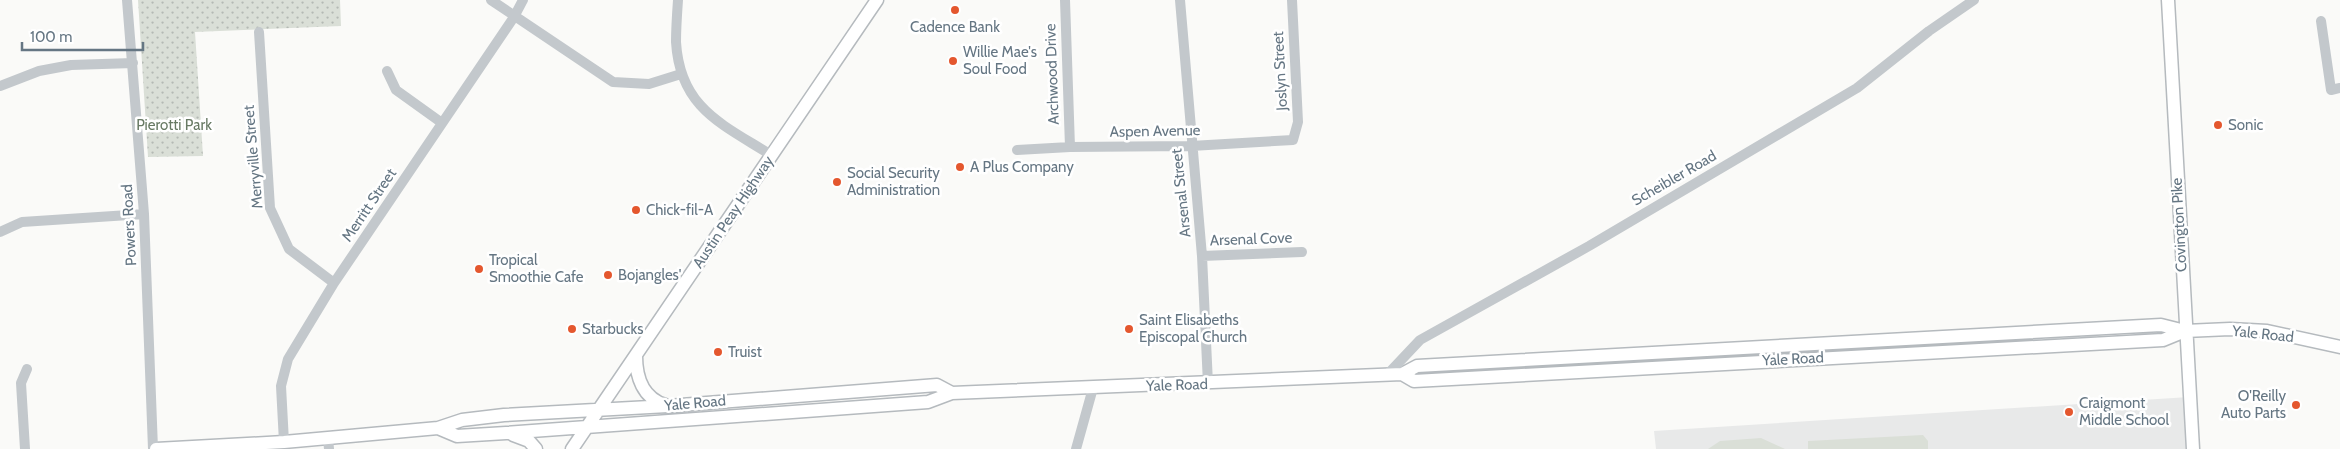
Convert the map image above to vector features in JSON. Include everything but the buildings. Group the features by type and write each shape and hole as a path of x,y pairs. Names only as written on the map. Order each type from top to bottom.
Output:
{"main road":[{"name":"Austin Peay Highway","path":"572,449 877,0"},
{"name":"Covington Pike","path":"2168,0 2193,449"},
{"name":"Yale Road","path":"438,428 457,436 920,403 952,393 1208,384 1387,375 1402,374 1417,366 2161,325 2185,331 2230,329 2267,332 2340,347"},
{"path":"636,356 637,373 646,394 655,402 668,406"},
{"name":"Yale Road","path":"154,449 284,442 328,444 438,428 462,420 936,385 952,393"},
{"path":"506,433 529,441 536,449"}],"street":[{"name":"Powers Road","path":"127,0 144,214 154,449"},
{"path":"491,0 613,82 649,84 681,74"},
{"name":"Merritt Street","path":"284,442 282,386 288,359 334,283 514,17 523,0"},
{"path":"678,0 676,42 681,74 694,100 714,119 772,155"},
{"name":"Archwood Drive","path":"1065,0 1070,146"},
{"name":"Arsenal Street","path":"1180,0 1191,146 1202,256 1208,384"},
{"name":"Joslyn Street","path":"1292,0 1298,122 1294,140"},
{"name":"Scheibler Road","path":"1387,375 1420,340 1589,246 1857,88 1929,31 1974,0"},
{"path":"2321,21 2336,89"},
{"name":"Merryville Street","path":"260,32 270,208 289,250 334,283"},
{"path":"0,86 39,70 71,65 133,63"},
{"path":"387,71 396,90 442,123"},
{"name":"Aspen Avenue","path":"1017,150 1070,146 1191,146 1294,140"},
{"path":"0,232 22,222 144,214"},
{"name":"Arsenal Cove","path":"1202,256 1302,252"},
{"path":"25,449 21,383 27,369"},
{"path":"1076,449 1093,388"}],"shaded area":[{"name":"Craigmont Middle School","path":"2189,397 2193,449 1656,449 1654,431"}],"green space":[{"name":"Pierotti Park","path":"138,0 340,0 341,26 195,32 203,156 148,157"},
{"path":"1923,435 1928,441 1928,449 1808,449 1808,441"},
{"path":"1761,438 1785,449 1708,449 1720,441"}],"place":[{"name":"Cadence Bank","path":"955,10"},
{"name":"Willie Mae's Soul Food","path":"953,61"},
{"name":"Sonic","path":"2218,125"},
{"name":"A Plus Company","path":"960,167"},
{"name":"Social Security Administration","path":"837,182"},
{"name":"Chick-fil-A","path":"636,210"},
{"name":"Tropical Smoothie Cafe","path":"479,269"},
{"name":"Bojangles'","path":"608,275"},
{"name":"Starbucks","path":"572,329"},
{"name":"Saint Elisabeths Episcopal Church","path":"1129,329"},
{"name":"Truist","path":"718,352"},
{"name":"O'Reilly Auto Parts","path":"2296,405"},
{"name":"Craigmont Middle School","path":"2069,412"}]}
